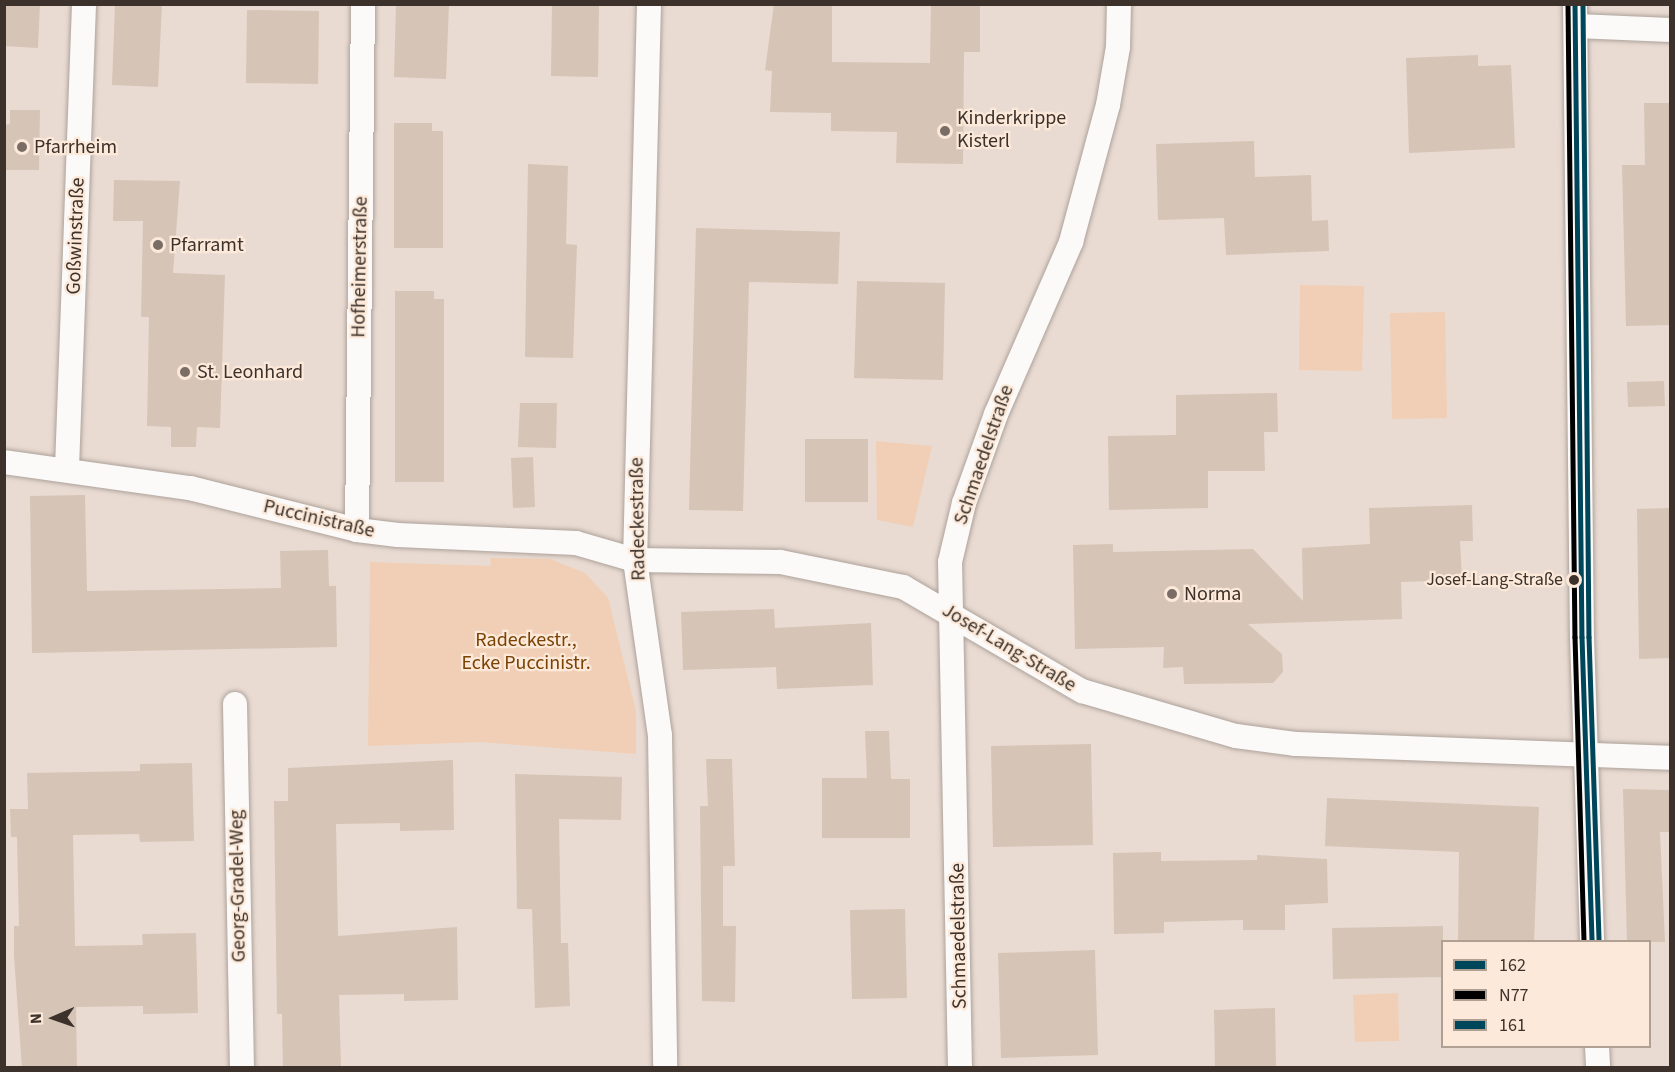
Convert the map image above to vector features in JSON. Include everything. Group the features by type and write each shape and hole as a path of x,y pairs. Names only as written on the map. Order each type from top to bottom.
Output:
{"street":[{"name":"Goßwinstraße","path":"67,468 84,4"},
{"name":"Hofheimerstraße","path":"357,530 363,4"},
{"name":"Radeckestraße","path":"649,4 635,560 660,735 665,1068"},
{"name":"Schmaedelstraße","path":"960,1068 954,617 950,562 964,503 996,414 1071,242 1108,105 1118,48 1119,4"},
{"path":"1592,940 1585,757 1576,15 1671,30"},
{"name":"Puccinistraße","path":"4,462 67,468 190,488 357,530 576,543 635,560"},
{"name":"Josef-Lang-Straße","path":"635,560 780,562 903,586 1083,691 1236,736 1296,744 1585,757 1671,758"},
{"name":"Georg-Gradel-Weg","path":"235,704 242,1068"},
{"path":"1597,1048 1598,1068"}],"green space":[{"path":"1300,285 1364,286 1362,371 1299,370"},
{"path":"1445,312 1447,418 1392,419 1390,313"},
{"path":"876,441 932,446 913,527 877,520"},
{"name":"Radeckestr., Ecke Puccinistr.","path":"490,558 550,559 585,573 608,598 636,711 636,754 480,742 368,746 370,562 491,566"},
{"path":"1398,993 1399,1041 1355,1042 1353,995"}],"building":[{"path":"4,4 40,4 38,48 4,46"},
{"path":"115,4 162,4 158,87 112,85"},
{"path":"396,4 449,4 446,79 394,77"},
{"path":"552,4 599,4 598,77 551,76"},
{"path":"774,4 832,4 832,62 930,63 931,4 980,4 980,52 964,52 963,164 896,163 897,132 831,131 831,113 770,112 772,71 765,70"},
{"path":"247,10 319,11 318,84 246,83"},
{"path":"1478,55 1478,66 1511,65 1515,148 1409,153 1406,58"},
{"path":"1644,103 1671,103 1671,325 1626,326 1622,165 1645,165"},
{"name":"Pfarrheim","path":"10,110 40,110 39,170 4,170 4,125 10,124"},
{"path":"394,123 432,123 432,131 443,131 443,248 394,248"},
{"path":"1254,141 1255,177 1311,175 1312,221 1328,220 1329,251 1226,255 1224,218 1158,220 1156,144"},
{"path":"528,164 568,166 566,244 577,245 573,358 525,357"},
{"name":"St. Leonhard","path":"114,180 180,181 173,273 225,275 220,428 197,427 196,447 171,447 171,427 147,426 149,317 141,317 143,221 113,221"},
{"path":"696,228 840,232 838,284 749,282 743,511 689,510"},
{"path":"857,281 945,283 943,380 854,378"},
{"path":"395,291 434,291 434,299 444,299 444,482 395,482"},
{"path":"1664,381 1665,406 1628,407 1627,382"},
{"path":"1277,393 1278,432 1264,432 1265,471 1208,471 1208,508 1109,510 1108,436 1176,435 1176,395"},
{"path":"520,403 557,403 556,448 518,447"},
{"path":"805,439 868,439 868,502 805,502"},
{"path":"533,457 535,507 513,508 511,458"},
{"path":"85,495 87,591 281,588 280,551 328,550 329,586 336,586 337,647 32,653 30,496"},
{"name":"Norma","path":"1472,505 1473,541 1460,541 1462,580 1401,582 1402,619 1248,624 1282,654 1283,672 1273,683 1184,684 1183,667 1163,668 1164,647 1075,649 1073,545 1113,544 1113,552 1253,549 1303,601 1302,548 1370,544 1369,508"},
{"path":"1671,508 1671,658 1639,659 1637,509"},
{"path":"774,609 775,628 871,623 873,685 777,689 776,667 683,670 681,612"},
{"path":"865,731 889,731 891,779 910,779 910,838 822,838 822,778 867,778"},
{"path":"1091,744 1093,845 993,847 991,746"},
{"path":"706,759 732,759 735,866 723,866 723,926 736,926 735,1002 702,1001 700,806 708,806"},
{"path":"453,760 454,830 400,831 400,823 336,824 338,936 457,927 458,1000 404,1001 404,994 339,995 341,1068 283,1068 282,1014 277,1014 274,801 288,801 288,768"},
{"path":"192,763 194,841 140,842 139,834 73,835 75,946 143,945 142,934 196,933 198,1013 143,1014 143,1006 76,1007 77,1068 22,1068 14,956 14,926 19,926 17,837 11,837 10,809 28,809 27,773 140,771 140,764"},
{"path":"515,774 622,777 621,820 559,819 561,943 568,943 570,1006 535,1008 532,909 517,909"},
{"path":"1623,789 1671,790 1671,832 1660,832 1665,942 1627,940"},
{"path":"1327,798 1539,807 1534,940 1458,940 1459,852 1325,846"},
{"path":"1161,852 1161,861 1257,860 1257,855 1327,859 1328,903 1285,905 1285,930 1243,930 1243,920 1164,922 1164,933 1114,934 1113,853"},
{"path":"905,909 907,998 852,999 850,910"},
{"path":"1443,926 1441,977 1333,979 1332,928"},
{"path":"1095,950 1098,1055 1001,1058 998,953"},
{"path":"1275,1008 1276,1068 1215,1068 1214,1010"}],"transit line":[{"name":"N77","path":"1568,4 1575,637 1584,940"},
{"name":"162","path":"1575,4 1582,637 1592,940"},
{"name":"161","path":"1583,4 1589,637 1599,940"}],"place":[{"name":"Kinderkrippe Kisterl","path":"945,131"},
{"name":"Pfarrheim","path":"22,147"},
{"name":"Pfarramt","path":"158,245"},
{"name":"St. Leonhard","path":"185,372"},
{"name":"Josef-Lang-Straße","path":"1574,580"},
{"name":"Norma","path":"1172,594"}]}
